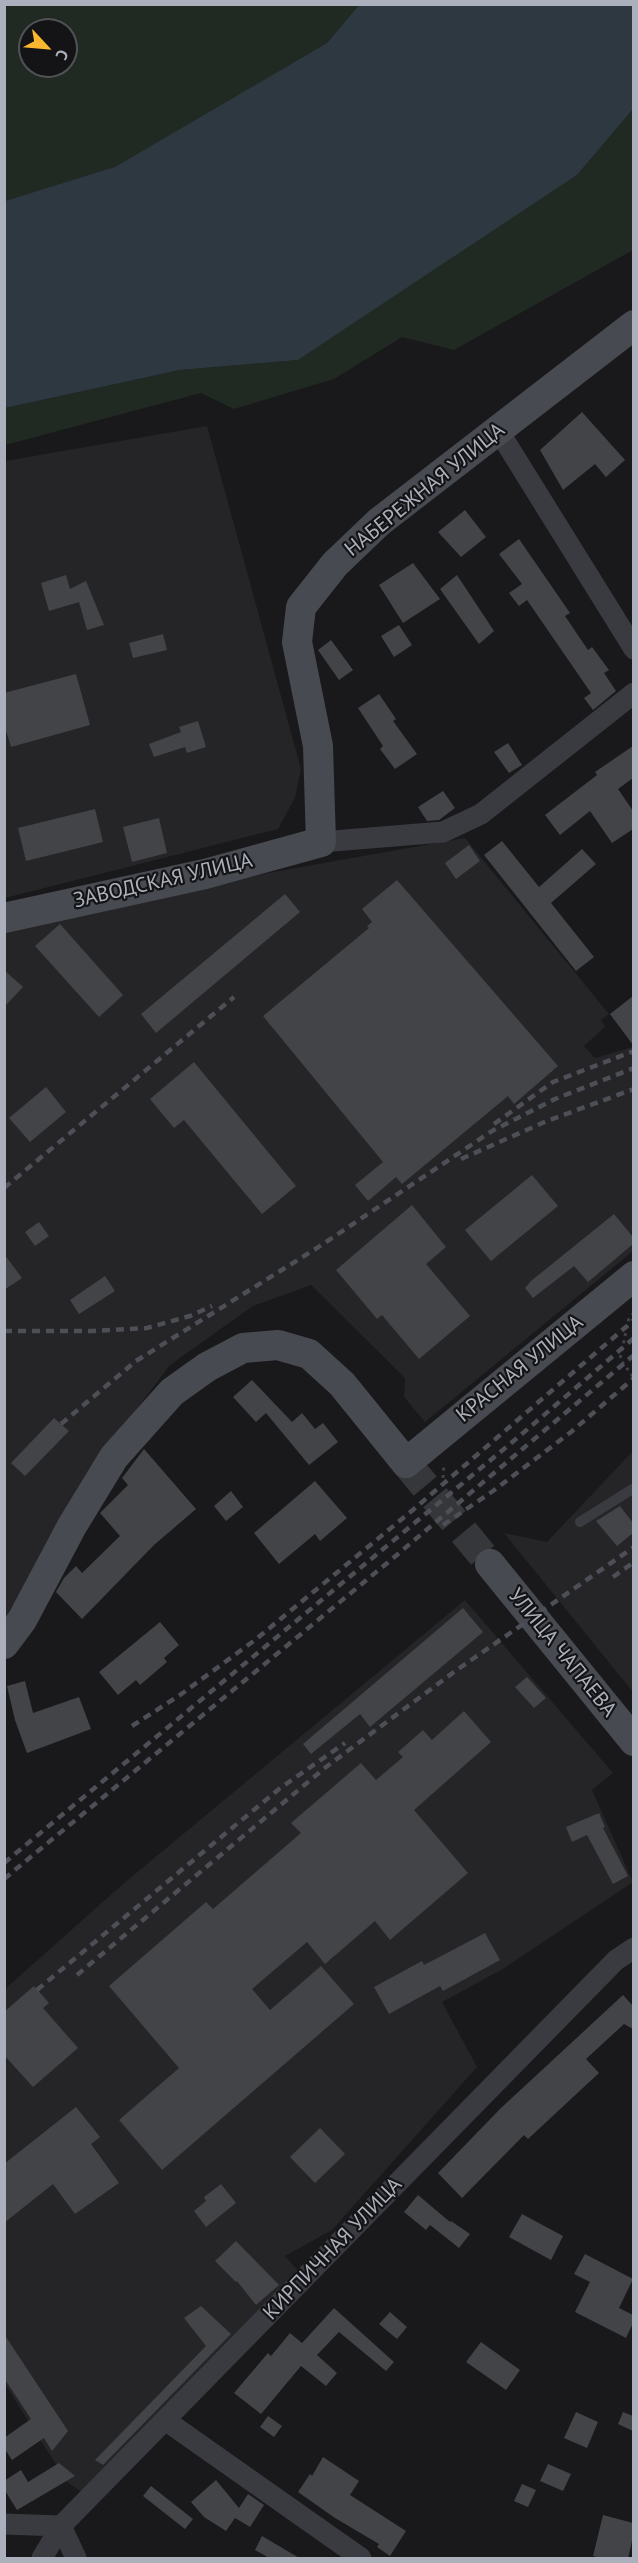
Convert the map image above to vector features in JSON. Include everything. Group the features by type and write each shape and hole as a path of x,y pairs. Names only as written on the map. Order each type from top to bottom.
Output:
{"main road":[{"name":"НАБЕРЕЖНАЯ УЛИЦА","path":"321,842 318,746 297,642 301,607 335,564 379,522 633,326"},
{"name":"ЗАВОДСКАЯ УЛИЦА","path":"4,918 205,874 321,842"},
{"name":"КРАСНАЯ УЛИЦА","path":"4,1644 22,1620 72,1526 114,1457 172,1392 207,1367 243,1348 278,1344 309,1354 342,1384 406,1463 633,1276"},
{"name":"УЛИЦА ЧАПАЕВА","path":"490,1564 633,1741"}],"street":[{"path":"498,430 633,649"},
{"path":"321,842 443,832 452,828 481,814 632,698"},
{"name":"КИРПИЧНАЯ УЛИЦА","path":"42,2559 61,2526 616,1960 633,1948"},
{"path":"165,2420 361,2559"},
{"path":"4,2524 61,2526 76,2559"}],"lane":[{"path":"580,1522 633,1488"}],"path":[{"path":"633,1313 629,1318 620,1359 633,1377"}],"shaded area":[{"path":"5,5 359,5 327,43 115,168 5,201"},
{"path":"359,5 633,5 633,109 577,175 298,360 180,370 5,408 5,201 115,167 327,43"},
{"path":"633,109 633,250 454,350 402,337 334,379 234,409 201,393 5,445 5,408 180,370 298,360 577,175"},
{"path":"207,426 301,769 295,798 278,829 5,898 5,461"},
{"path":"465,838 609,1014 601,1020 605,1027 584,1046 595,1058 633,1047 633,1251 425,1422 404,1397 405,1378 311,1285 253,1306 170,1365 85,1478 5,1619 5,932 273,872"},
{"path":"633,1451 633,1692 504,1533 547,1542"},
{"path":"465,1600 613,1773 592,1790 633,1882 501,1970 442,2002 477,2067 332,2230 285,2256 299,2272 86,2495 67,2482 5,2384 4,1990 123,1884"}],"building":[{"path":"582,412 625,460 606,477 595,464 563,490 540,450"},
{"path":"465,510 486,537 461,557 438,532"},
{"path":"519,539 570,613 565,616 588,650 592,647 609,670 604,673 616,691 593,710 584,698 591,693 527,600 519,606 509,593 522,584 499,554"},
{"path":"413,563 440,599 403,623 379,585"},
{"path":"66,575 70,589 86,581 104,625 87,630 79,602 49,611 41,583"},
{"path":"457,575 494,631 479,644 440,589"},
{"path":"399,625 412,645 394,657 381,636"},
{"path":"163,634 167,650 133,658 129,643"},
{"path":"331,640 353,670 339,680 318,650"},
{"path":"76,674 90,725 11,747 4,724 4,693"},
{"path":"379,694 396,719 393,721 417,754 395,769 380,749 383,746 358,708"},
{"path":"198,721 206,747 187,753 185,747 154,757 149,744 181,732 179,727"},
{"path":"508,743 522,765 509,773 494,752"},
{"path":"633,746 633,778 618,789 633,811 633,829 612,843 590,811 560,835 545,815 597,775 595,772"},
{"path":"443,791 455,808 439,820 427,821 418,807"},
{"path":"95,809 103,842 26,861 18,828"},
{"path":"159,818 167,853 132,862 123,827"},
{"path":"502,841 539,887 582,849 596,864 551,903 594,957 576,971 484,855"},
{"path":"469,845 480,861 456,879 445,863"},
{"path":"397,880 558,1066 514,1104 508,1096 402,1184 396,1177 368,1201 355,1185 383,1162 263,1016 369,928 367,926 372,922 362,909"},
{"path":"285,894 300,912 156,1033 141,1014"},
{"path":"60,924 123,995 99,1017 35,946"},
{"path":"4,970 23,987 4,1007"},
{"path":"633,996 633,1045 610,1014"},
{"path":"194,1062 296,1186 262,1214 184,1120 174,1128 150,1099"},
{"path":"46,1087 66,1112 30,1142 9,1118"},
{"path":"532,1175 558,1206 491,1261 465,1230"},
{"path":"412,1205 446,1247 426,1264 470,1316 419,1359 382,1315 377,1319 336,1270"},
{"path":"614,1214 633,1237 633,1244 588,1282 574,1266 533,1298 525,1288 531,1281"},
{"path":"39,1222 49,1236 35,1246 25,1232"},
{"path":"4,1254 22,1278 4,1290"},
{"path":"105,1276 115,1291 79,1314 70,1300"},
{"path":"252,1380 292,1422 302,1413 315,1429 323,1423 338,1442 309,1465 266,1413 256,1422 233,1397"},
{"path":"54,1418 69,1431 25,1476 11,1463"},
{"path":"144,1449 196,1509 154,1545 82,1619 56,1592 64,1578 76,1566 82,1573 120,1536 100,1513 128,1485 122,1478"},
{"path":"315,1481 347,1518 320,1541 315,1534 279,1564 254,1533"},
{"path":"231,1491 243,1507 226,1521 214,1506"},
{"path":"620,1506 633,1523 633,1533 617,1546 596,1521"},
{"path":"463,1608 483,1632 370,1727 360,1714 311,1754 303,1744"},
{"path":"160,1622 179,1645 164,1658 167,1662 140,1685 136,1680 118,1695 99,1672"},
{"path":"527,1677 546,1698 534,1708 515,1687"},
{"path":"25,1681 33,1713 79,1697 91,1729 27,1753 15,1720 7,1686"},
{"path":"464,1711 491,1742 414,1810 468,1873 390,1940 375,1921 325,1964 307,1942 252,1989 270,2010 321,1966 354,2004 162,2170 119,2120 179,2068 109,1986 206,1902 213,1909 301,1833 291,1823 361,1763 376,1780 403,1757 398,1752 423,1730 432,1740"},
{"path":"599,1813 605,1827 603,1828 628,1876 613,1884 587,1835 572,1842 566,1827"},
{"path":"485,1933 500,1960 443,1991 440,1986 389,2014 374,1987 422,1961 424,1965"},
{"path":"34,1986 49,2003 43,2008 78,2048 33,2087 4,2055 4,2012"},
{"path":"623,1995 633,2006 633,2029 624,2024 586,2059 599,2073 528,2139 524,2135 462,2198 438,2173 501,2108"},
{"path":"76,2107 100,2137 91,2144 119,2183 75,2214 53,2184 4,2223 4,2164"},
{"path":"320,2128 345,2154 315,2183 290,2157"},
{"path":"221,2184 236,2203 206,2227 194,2211 206,2201 204,2197"},
{"path":"418,2195 450,2222 470,2234 459,2248 430,2225 426,2230 404,2212"},
{"path":"522,2214 563,2236 551,2260 509,2237"},
{"path":"236,2241 279,2285 256,2305 237,2281 215,2261"},
{"path":"585,2254 633,2279 619,2308 633,2315 633,2323 626,2338 575,2312 590,2282 574,2274"},
{"path":"201,2306 231,2334 103,2465 95,2460 206,2346 184,2318"},
{"path":"334,2308 394,2362 386,2371 339,2332 317,2355 337,2373 326,2386 301,2366 261,2414 234,2393 268,2353 271,2356 290,2333 302,2343"},
{"path":"390,2312 407,2327 397,2339 379,2324"},
{"path":"4,2334 68,2431 52,2451 44,2438 12,2460 4,2448 4,2438 31,2419 4,2378"},
{"path":"481,2342 520,2370 506,2390 466,2362"},
{"path":"576,2412 598,2422 587,2448 564,2438"},
{"path":"623,2412 633,2416 633,2431 618,2424"},
{"path":"268,2416 282,2426 274,2437 260,2427"},
{"path":"323,2457 359,2481 350,2495 406,2531 390,2556 377,2547 379,2544 335,2518 298,2492 310,2474 312,2476"},
{"path":"59,2463 75,2476 17,2510 4,2489 4,2481 21,2470 28,2482"},
{"path":"548,2464 571,2474 563,2491 540,2481"},
{"path":"216,2480 239,2508 248,2494 264,2505 250,2527 235,2518 226,2531 204,2517 191,2502"},
{"path":"522,2484 536,2490 528,2507 514,2501"},
{"path":"151,2486 193,2519 185,2529 143,2496"},
{"path":"603,2515 633,2523 628,2559 604,2559 593,2556"},
{"path":"262,2536 301,2559 271,2559 255,2550"}],"tunnel":[{"path":"406,1463 490,1564"}],"railway":[{"path":"4,1188 234,997"},
{"path":"494,1124 553,1082 634,1051"},
{"path":"61,1424 136,1361 317,1248 492,1131 555,1099 634,1068"},
{"path":"461,1159 547,1121 634,1089"},
{"path":"4,1331 93,1331 147,1328 190,1316 212,1306"},
{"path":"132,1726 180,1695 255,1640 414,1509 634,1320"},
{"path":"4,1863 516,1439 634,1338"},
{"path":"4,1879 392,1559 634,1355"},
{"path":"443,1525 493,1491 571,1432 634,1378"},
{"path":"77,1975 326,1767 454,1672 634,1547"},
{"path":"613,1577 634,1562"},
{"path":"37,1990 279,1789 345,1743"}]}
